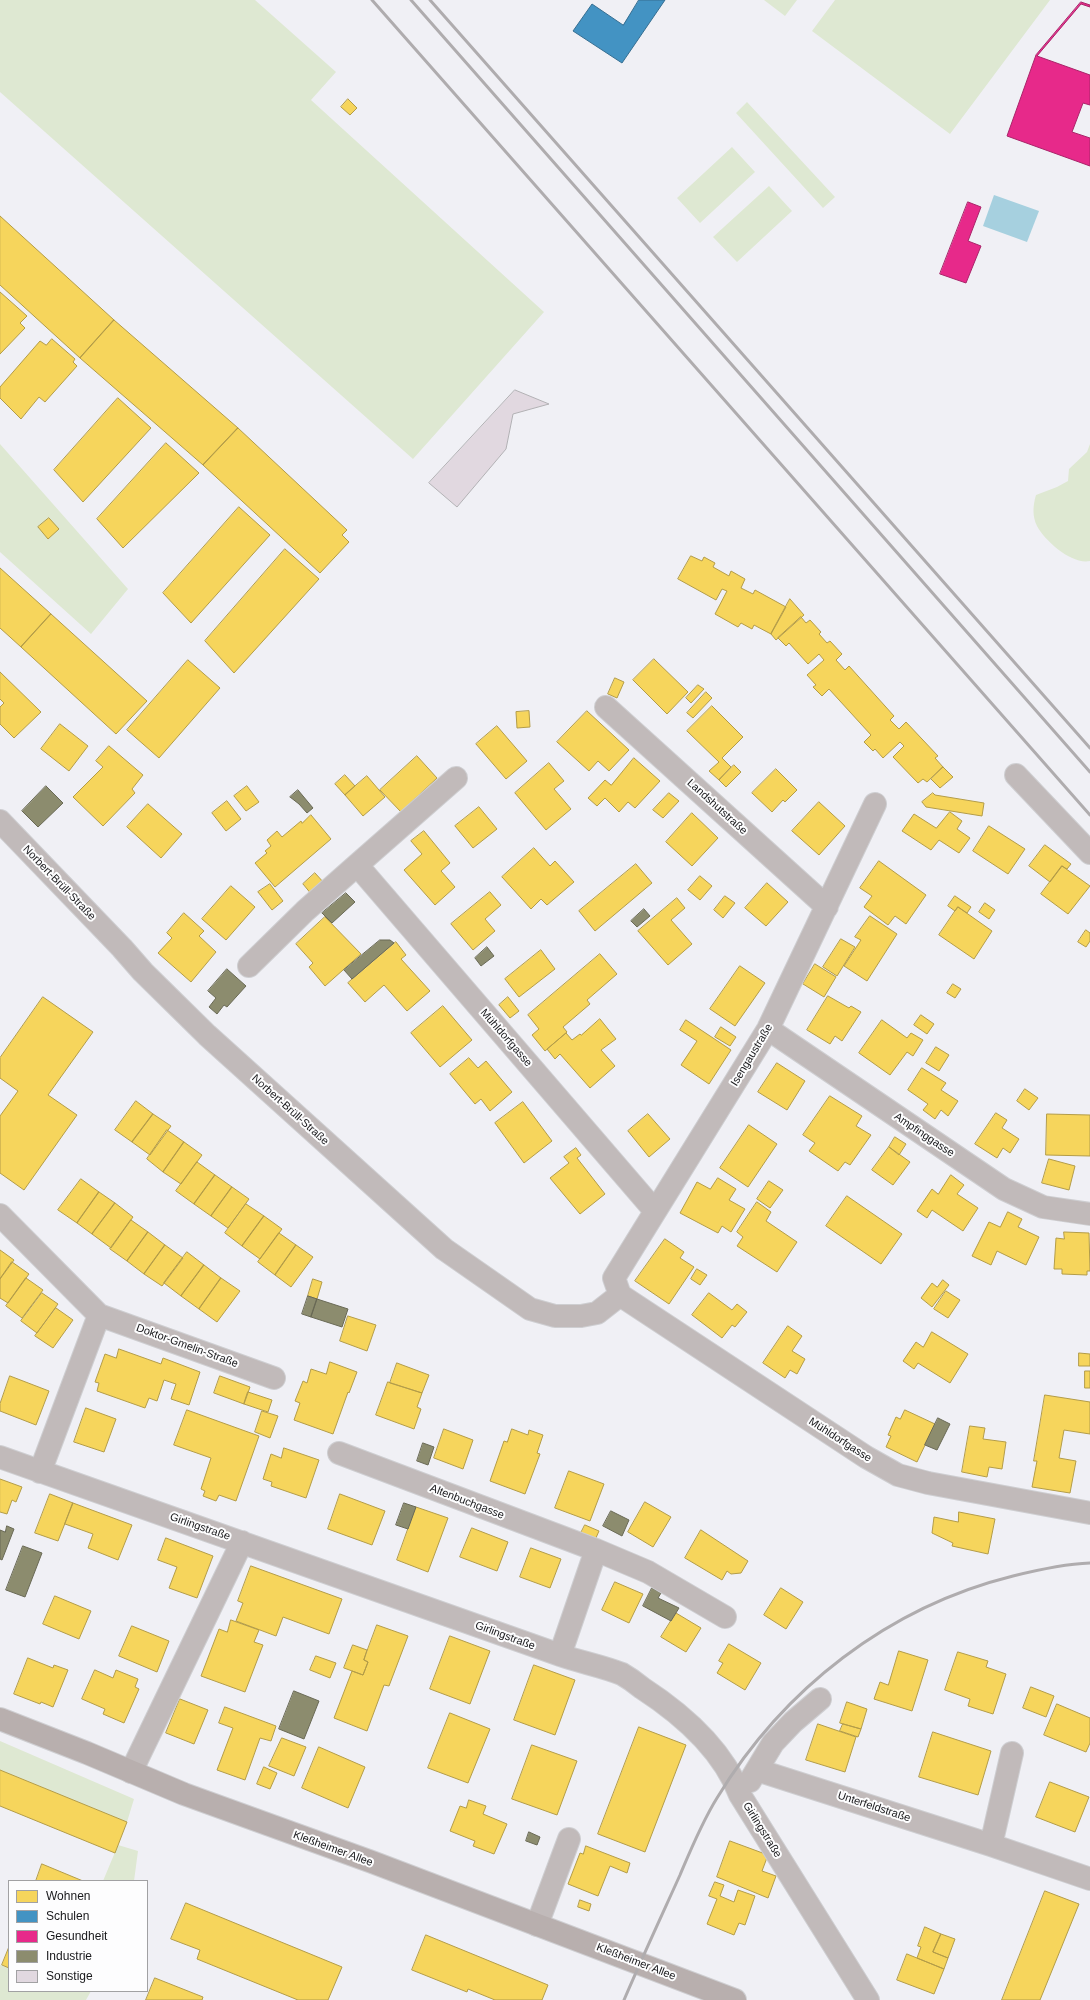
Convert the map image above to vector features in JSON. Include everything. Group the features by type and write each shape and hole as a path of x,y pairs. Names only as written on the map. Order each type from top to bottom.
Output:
{"street":[{"name":"Landshutstraße","path":"606,707 827,907"},
{"path":"1016,775 1090,854"},
{"path":"249,966 305,911 456,778"},
{"name":"Isengaustraße","path":"620,1295 614,1278 768,1029 875,804"},
{"name":"Norbert-Brüll-Straße","path":"0,822 122,948 143,972 207,1035 444,1249 530,1309 555,1316 581,1316 597,1313 620,1295"},
{"name":"Mühldorfgasse","path":"357,865 655,1212"},
{"name":"Ampfinggasse","path":"768,1029 1004,1189 1043,1207 1090,1214"},
{"name":"Doktor-Gmelin-Straße","path":"0,1215 99,1315 274,1378"},
{"name":"Mühldorfgasse","path":"620,1295 866,1457 898,1475 928,1483 1090,1513"},
{"path":"40,1472 99,1315"},
{"name":"Altenbuchgasse","path":"339,1452 596,1550 648,1572 725,1618"},
{"name":"Girlingstraße","path":"0,1457 560,1655 623,1675 662,1701 696,1731 723,1765 740,1795 868,2000"},
{"path":"130,1772 242,1542"},
{"path":"560,1655 596,1550"},
{"path":"740,1795 758,1770 773,1743 793,1722 820,1698"},
{"name":"Kleßheimer Allee","path":"0,1719 87,1753 184,1794 735,2000"},
{"path":"991,1845 1012,1753"},
{"name":"Unterfeldstraße","path":"758,1770 991,1845 1090,1879"},
{"path":"537,1925 569,1839"}],"green space":[{"path":"0,0 255,0 336,72 311,100 544,312 413,459 0,92"},
{"path":"764,0 797,0 785,16"},
{"path":"835,0 1050,0 950,134 812,31"},
{"path":"747,102 835,197 823,208 736,113"},
{"path":"732,147 755,172 700,223 677,198"},
{"path":"769,186 792,211 737,262 713,237"},
{"path":"0,444 128,589 91,634 0,552"},
{"path":"1090,444 1090,561 1083,561 1067,556 1046,538 1035,522 1034,507 1036,495 1068,481 1069,469 1087,452"},
{"path":"0,1741 134,1799 127,1822 0,1770"},
{"path":"118,1845 138,1851 134,1880 103,1880"},
{"path":"0,1965 8,1968 8,1992 90,1992 86,2000 0,2000"}],"water":[{"path":"994,195 1039,211 1027,242 983,226"}],"building: Wohnen":[{"path":"348,99 357,108 350,115 341,107"},
{"path":"0,216 114,320 80,358 0,285"},
{"path":"0,292 27,316 20,323 25,328 0,354"},
{"path":"114,320 238,428 203,465 80,358"},
{"path":"52,339 75,359 73,362 77,366 45,402 39,397 21,419 0,398 0,387 40,341 46,345"},
{"path":"118,398 151,428 83,502 54,470"},
{"path":"238,428 347,530 342,535 349,542 320,573 203,465"},
{"path":"166,443 199,473 123,548 97,519"},
{"path":"239,507 270,535 191,623 163,593"},
{"path":"49,518 59,529 48,539 38,527"},
{"path":"285,549 319,579 234,673 205,641"},
{"path":"691,556 702,561 704,557 715,563 713,567 729,576 731,571 745,579 741,588 753,594 755,590 786,607 771,634 754,625 752,629 741,623 738,627 715,614 727,591 722,589 716,600 678,579"},
{"path":"0,568 51,614 21,647 0,628"},
{"path":"790,599 804,615 776,640 771,634"},
{"path":"51,614 147,701 116,734 21,647"},
{"path":"801,617 806,623 810,620 821,632 819,634 827,643 830,641 842,654 836,660 845,670 849,666 894,716 890,720 899,729 906,722 938,756 935,758 943,767 927,782 923,779 918,783 893,757 904,746 900,742 883,758 875,749 873,751 864,742 871,735 829,689 822,696 813,687 816,685 807,675 824,660 819,654 808,664 789,643 786,646 778,638"},
{"path":"654,659 688,692 667,714 633,680"},
{"path":"188,660 220,688 159,758 127,730"},
{"path":"0,672 41,712 14,738 0,724 0,707 4,703 0,699"},
{"path":"615,678 624,682 617,698 608,694"},
{"path":"698,685 704,689 691,703 686,698"},
{"path":"706,692 712,698 693,718 687,713"},
{"path":"712,706 743,737 722,758 731,767 719,780 709,771 719,762 687,731"},
{"path":"529,711 530,727 517,728 516,712"},
{"path":"587,711 629,750 609,771 598,761 589,771 557,742"},
{"path":"60,724 88,746 69,771 41,749"},
{"path":"497,726 527,761 506,779 476,744"},
{"path":"109,746 143,775 132,789 135,793 103,826 73,797 103,767 96,761"},
{"path":"417,756 437,778 401,812 380,790"},
{"path":"634,758 660,781 635,808 628,802 619,812 605,798 597,806 588,798 605,780 611,785"},
{"path":"549,763 564,781 554,789 571,809 546,830 515,793"},
{"path":"734,765 741,772 726,787 719,780"},
{"path":"943,767 953,777 940,788 931,779"},
{"path":"776,769 797,790 785,802 783,800 772,812 752,793"},
{"path":"345,775 355,786 345,795 335,784"},
{"path":"367,776 385,797 363,816 345,795"},
{"path":"247,786 259,802 246,811 234,796"},
{"path":"669,793 679,801 663,818 653,810"},
{"path":"933,793 935,795 984,803 982,816 926,807 922,802"},
{"path":"227,801 241,819 226,831 212,813"},
{"path":"819,802 845,826 819,855 792,831"},
{"path":"148,804 182,834 161,858 127,827"},
{"path":"479,807 497,829 473,848 455,826"},
{"path":"950,812 962,821 957,829 970,838 959,853 939,840 931,850 902,831 914,814 936,828"},
{"path":"692,813 718,838 692,866 666,842"},
{"path":"311,815 331,839 275,887 255,863 267,853 265,851 271,846 267,840 277,831 282,837 301,821 302,823"},
{"path":"989,826 1025,849 1008,874 973,851"},
{"path":"424,831 450,863 441,871 455,887 435,905 404,870 422,854 411,841"},
{"path":"1045,845 1071,864 1067,869 1062,866 1050,882 1029,866"},
{"path":"534,848 550,866 555,861 574,882 547,905 541,899 531,909 502,877"},
{"path":"879,861 926,895 906,924 895,916 888,925 864,907 872,896 860,888"},
{"path":"636,864 652,883 595,931 579,911"},
{"path":"1062,866 1090,886 1068,914 1041,894"},
{"path":"315,873 325,884 312,895 303,884"},
{"path":"700,876 712,886 700,900 688,890"},
{"path":"767,883 788,902 766,926 745,908"},
{"path":"270,884 283,901 272,910 258,892"},
{"path":"231,886 255,907 226,940 202,919"},
{"path":"490,892 501,905 485,919 495,931 473,950 451,924"},
{"path":"725,896 735,903 723,918 714,910"},
{"path":"955,896 971,907 967,913 958,907 955,911 948,906"},
{"path":"677,898 685,908 671,920 692,944 668,965 638,931"},
{"path":"985,903 995,910 989,919 979,912"},
{"path":"958,907 992,931 974,959 939,935"},
{"path":"184,913 204,931 199,936 216,952 191,982 158,953 172,938 167,933"},
{"path":"870,916 897,934 867,981 844,966 861,940 855,937"},
{"path":"325,917 361,954 325,986 309,967 313,963 296,944"},
{"path":"1086,930 1090,933 1090,941 1086,947 1078,942"},
{"path":"841,939 855,947 837,976 823,967"},
{"path":"396,942 406,955 401,959 430,991 407,1011 384,985 365,1002 348,983"},
{"path":"541,950 555,969 519,997 505,979"},
{"path":"600,954 617,974 587,1000 590,1004 563,1027 567,1032 545,1051 532,1035 539,1029 528,1015"},
{"path":"815,964 836,977 824,997 803,984"},
{"path":"740,966 765,983 735,1026 710,1009"},
{"path":"953,984 961,989 955,998 947,993"},
{"path":"828,996 849,1008 851,1006 861,1012 842,1041 835,1036 830,1044 807,1030"},
{"path":"43,997 93,1032 48,1095 77,1115 24,1190 0,1173 0,1116 18,1091 0,1078 0,1058"},
{"path":"508,997 519,1011 510,1018 499,1005"},
{"path":"443,1006 472,1040 440,1067 411,1033"},
{"path":"921,1015 934,1024 927,1034 914,1025"},
{"path":"600,1019 616,1039 601,1050 615,1066 590,1088 560,1054 555,1059 547,1049 566,1033 572,1040 580,1034 581,1035"},
{"path":"686,1020 731,1050 709,1084 681,1065 697,1041 680,1030"},
{"path":"882,1020 907,1038 911,1033 923,1040 913,1056 907,1052 890,1075 859,1053"},
{"path":"721,1027 736,1037 730,1046 715,1037"},
{"path":"936,1047 949,1055 939,1071 926,1063"},
{"path":"469,1058 478,1068 486,1061 512,1092 490,1111 481,1099 475,1104 450,1074"},
{"path":"777,1063 805,1081 787,1110 758,1092"},
{"path":"922,1068 946,1083 941,1090 958,1101 948,1116 941,1110 935,1119 923,1110 928,1104 908,1090"},
{"path":"1025,1089 1038,1098 1029,1110 1017,1101"},
{"path":"830,1096 862,1116 856,1126 871,1135 850,1165 845,1162 838,1171 809,1151 815,1143 803,1135"},
{"path":"136,1101 153,1114 132,1142 115,1130"},
{"path":"523,1102 552,1141 524,1163 495,1123"},
{"path":"996,1113 1007,1120 1002,1128 1019,1139 1010,1153 1003,1148 997,1158 975,1144"},
{"path":"153,1114 171,1126 150,1155 132,1142"},
{"path":"648,1114 670,1139 649,1157 628,1131"},
{"path":"1047,1114 1090,1115 1090,1156 1046,1155"},
{"path":"749,1125 777,1144 748,1187 720,1168"},
{"path":"167,1130 184,1142 163,1172 147,1159"},
{"path":"895,1137 906,1144 899,1155 889,1147"},
{"path":"184,1142 202,1155 181,1184 163,1172"},
{"path":"889,1147 910,1162 893,1185 872,1170"},
{"path":"576,1148 581,1155 577,1158 605,1194 580,1214 550,1178 569,1163 564,1157"},
{"path":"1049,1159 1075,1166 1069,1190 1042,1183"},
{"path":"197,1162 215,1175 194,1204 176,1191"},
{"path":"215,1175 232,1187 211,1216 194,1204"},
{"path":"951,1175 964,1185 957,1194 978,1208 963,1231 932,1210 927,1218 917,1211 932,1189 938,1194"},
{"path":"718,1178 736,1189 729,1200 745,1209 731,1232 722,1226 718,1233 680,1213 697,1182 710,1189"},
{"path":"81,1179 99,1192 77,1223 58,1210"},
{"path":"769,1181 783,1190 770,1208 757,1199"},
{"path":"232,1187 249,1199 228,1228 211,1216"},
{"path":"99,1192 115,1203 92,1234 77,1223"},
{"path":"847,1196 902,1234 881,1264 826,1226"},
{"path":"757,1202 771,1212 766,1221 797,1242 777,1272 737,1246 743,1237 737,1232"},
{"path":"115,1203 133,1217 111,1248 92,1234"},
{"path":"246,1204 264,1216 242,1246 225,1233"},
{"path":"1008,1212 1022,1219 1018,1227 1039,1237 1026,1265 997,1251 991,1265 972,1256 989,1222 1000,1227"},
{"path":"264,1216 282,1229 260,1259 242,1246"},
{"path":"131,1220 148,1232 127,1261 110,1249"},
{"path":"148,1232 165,1245 144,1274 127,1261"},
{"path":"1064,1232 1089,1233 1090,1271 1087,1271 1087,1275 1062,1274 1062,1269 1054,1269 1056,1238 1064,1239"},
{"path":"279,1233 296,1245 275,1275 258,1262"},
{"path":"665,1239 684,1252 680,1258 694,1267 669,1304 635,1281"},
{"path":"165,1245 183,1258 162,1286 144,1274"},
{"path":"296,1245 313,1257 291,1287 275,1275"},
{"path":"0,1250 14,1260 0,1279"},
{"path":"187,1252 204,1265 181,1296 164,1283"},
{"path":"12,1262 29,1274 8,1303 0,1298 0,1279"},
{"path":"204,1265 221,1278 199,1309 181,1296"},
{"path":"697,1269 707,1275 700,1285 691,1279"},
{"path":"26,1278 43,1290 22,1318 6,1306"},
{"path":"221,1278 240,1291 217,1322 199,1309"},
{"path":"313,1279 322,1282 317,1299 308,1296"},
{"path":"943,1280 949,1285 932,1307 921,1298 932,1283 937,1287"},
{"path":"946,1291 960,1300 948,1318 934,1309"},
{"path":"42,1293 58,1304 37,1333 21,1321"},
{"path":"709,1293 732,1310 737,1304 747,1312 735,1327 732,1325 722,1338 692,1315"},
{"path":"56,1308 73,1320 53,1348 35,1336"},
{"path":"348,1316 376,1325 367,1351 340,1341"},
{"path":"788,1326 802,1336 792,1351 805,1359 797,1374 790,1370 785,1378 763,1363"},
{"path":"932,1332 968,1354 950,1383 918,1363 914,1369 903,1361 916,1342 923,1347"},
{"path":"119,1349 161,1364 163,1358 200,1372 189,1405 171,1399 176,1384 164,1380 157,1401 149,1398 145,1408 97,1391 99,1383 95,1382 105,1354 116,1358"},
{"path":"1079,1353 1090,1354 1090,1366 1079,1366"},
{"path":"330,1362 357,1372 333,1434 294,1420 300,1403 295,1401 303,1381 307,1383 311,1369 326,1374"},
{"path":"397,1363 429,1375 422,1393 390,1383"},
{"path":"1085,1371 1090,1371 1090,1388 1085,1388"},
{"path":"10,1376 49,1391 36,1425 0,1411 0,1404"},
{"path":"220,1376 250,1387 244,1404 214,1393"},
{"path":"388,1382 422,1393 417,1407 421,1409 414,1429 376,1415"},
{"path":"248,1392 272,1400 268,1412 244,1404"},
{"path":"1045,1395 1090,1402 1090,1434 1064,1430 1059,1458 1076,1461 1070,1493 1032,1487 1037,1461 1034,1461"},
{"path":"86,1408 116,1419 104,1452 74,1442"},
{"path":"187,1410 259,1436 236,1501 219,1495 216,1501 203,1496 205,1491 201,1489 211,1458 174,1445"},
{"path":"905,1410 935,1424 917,1462 886,1447 891,1436 888,1435 896,1417 900,1419"},
{"path":"262,1411 278,1416 270,1438 255,1432"},
{"path":"970,1426 985,1428 983,1439 1006,1442 1002,1469 989,1467 987,1477 962,1472"},
{"path":"444,1429 473,1440 463,1469 434,1458"},
{"path":"512,1429 528,1435 529,1430 543,1435 537,1453 540,1454 525,1494 490,1481 504,1441 507,1442"},
{"path":"284,1448 319,1460 306,1498 271,1486 272,1482 263,1479 271,1454 281,1458"},
{"path":"569,1471 604,1484 590,1521 555,1508"},
{"path":"0,1479 22,1487 16,1502 12,1500 7,1514 0,1512"},
{"path":"50,1494 73,1503 58,1541 35,1533"},
{"path":"340,1494 385,1511 372,1545 328,1529"},
{"path":"645,1502 671,1517 653,1547 628,1532"},
{"path":"73,1503 132,1525 118,1560 88,1548 93,1534 65,1524"},
{"path":"416,1507 448,1518 428,1572 397,1560"},
{"path":"959,1512 995,1519 988,1554 952,1546 953,1543 932,1533 934,1517 958,1522"},
{"path":"585,1525 599,1531 595,1540 581,1533"},
{"path":"472,1528 508,1542 497,1571 460,1557"},
{"path":"701,1530 748,1561 741,1573 731,1574 727,1571 722,1580 685,1558"},
{"path":"166,1538 213,1556 197,1598 169,1588 177,1567 158,1560"},
{"path":"531,1548 561,1559 550,1588 520,1577"},
{"path":"251,1566 342,1599 329,1634 283,1617 276,1636 236,1621 243,1603 238,1601"},
{"path":"615,1582 643,1594 629,1623 602,1610"},
{"path":"781,1588 803,1602 786,1629 764,1615"},
{"path":"55,1596 91,1611 79,1639 43,1624"},
{"path":"676,1613 701,1628 686,1652 661,1637"},
{"path":"231,1620 259,1630 254,1642 263,1645 245,1692 201,1676 219,1629 227,1632"},
{"path":"377,1625 408,1636 389,1686 384,1685 367,1731 334,1718 352,1671 363,1675 368,1662 364,1660"},
{"path":"132,1626 169,1641 157,1672 119,1656"},
{"path":"450,1636 490,1651 470,1704 430,1689"},
{"path":"729,1644 761,1663 745,1690 717,1673 723,1663 719,1661"},
{"path":"353,1645 367,1650 364,1660 368,1662 363,1675 344,1668"},
{"path":"899,1651 928,1660 912,1711 874,1699 880,1682 888,1685"},
{"path":"958,1652 988,1661 986,1667 1006,1674 993,1714 968,1706 970,1699 945,1690"},
{"path":"316,1656 336,1663 330,1678 310,1670"},
{"path":"28,1658 53,1668 54,1665 68,1670 53,1707 41,1702 40,1704 14,1694"},
{"path":"534,1665 575,1680 555,1735 514,1720"},
{"path":"95,1670 113,1678 116,1670 138,1679 135,1687 139,1689 124,1723 103,1714 105,1709 82,1699"},
{"path":"1031,1687 1054,1696 1046,1717 1023,1708"},
{"path":"180,1699 208,1710 194,1744 166,1733"},
{"path":"847,1702 867,1709 861,1729 840,1723"},
{"path":"1057,1704 1090,1718 1090,1743 1086,1752 1044,1735"},
{"path":"225,1707 276,1726 271,1741 260,1738 245,1780 217,1770 233,1728 219,1723"},
{"path":"450,1713 490,1729 468,1783 428,1768"},
{"path":"818,1724 856,1737 845,1772 806,1760"},
{"path":"843,1724 861,1729 858,1737 840,1731"},
{"path":"639,1727 686,1745 645,1852 598,1834"},
{"path":"933,1732 991,1751 978,1795 919,1777"},
{"path":"282,1738 306,1747 294,1776 269,1766"},
{"path":"532,1745 577,1761 557,1815 512,1799"},
{"path":"319,1747 365,1767 348,1808 302,1788"},
{"path":"264,1767 277,1773 270,1789 257,1784"},
{"path":"0,1770 127,1822 115,1853 0,1806"},
{"path":"1050,1782 1089,1797 1075,1832 1036,1817"},
{"path":"469,1800 486,1806 483,1814 507,1824 494,1854 473,1846 475,1841 450,1831 460,1806 466,1808"},
{"path":"730,1841 768,1855 762,1871 776,1876 768,1898 717,1877"},
{"path":"586,1846 630,1863 627,1873 610,1866 598,1896 568,1884 580,1853 583,1854"},
{"path":"42,1864 81,1880 36,1880"},
{"path":"715,1882 724,1885 720,1896 734,1902 738,1890 755,1896 745,1925 739,1923 734,1935 707,1924 717,1899 709,1896"},
{"path":"1045,1891 1079,1904 1040,2000 1002,2000"},
{"path":"580,1900 591,1904 589,1911 578,1907"},
{"path":"186,1903 342,1967 328,2000 298,2000 197,1959 200,1950 171,1939"},
{"path":"925,1927 941,1934 933,1952 948,1958 944,1969 917,1958 921,1947 918,1946"},
{"path":"941,1934 955,1939 948,1958 933,1952"},
{"path":"426,1935 548,1985 542,2000 495,2000 468,1989 467,1992 412,1970"},
{"path":"8,1950 8,1968 2,1965"},
{"path":"907,1954 944,1969 934,1994 897,1980"},
{"path":"155,1978 203,1997 202,2000 146,2000"}],"building: Schulen":[{"path":"639,0 665,0 622,63 573,31 592,4 623,25"}],"building: Gesundheit":[{"path":"1081,2 1090,5 1090,7 1081,4 1037,56 1090,75 1090,105 1083,103 1072,132 1090,138 1090,166 1007,136 1036,55"},
{"path":"968,202 981,207 968,241 981,246 966,283 940,274"}],"building: Industrie":[{"path":"46,786 63,803 38,827 22,811"},
{"path":"298,790 313,808 307,813 290,797"},
{"path":"346,893 355,902 332,923 322,913"},
{"path":"644,909 650,916 637,927 631,921"},
{"path":"380,940 390,940 394,943 352,979 344,970"},
{"path":"487,947 494,956 481,966 475,958"},
{"path":"227,969 246,986 227,1007 224,1005 217,1014 209,1007 216,998 208,991"},
{"path":"308,1296 317,1299 311,1317 302,1314"},
{"path":"317,1299 348,1309 342,1327 311,1317"},
{"path":"938,1418 950,1424 937,1450 925,1445"},
{"path":"423,1443 434,1447 428,1465 417,1461"},
{"path":"404,1503 416,1507 408,1529 396,1525"},
{"path":"611,1511 629,1520 622,1536 603,1526"},
{"path":"7,1526 14,1529 2,1560 0,1559 0,1530 5,1532"},
{"path":"23,1546 42,1553 25,1597 6,1590"},
{"path":"652,1588 661,1593 658,1598 679,1608 671,1621 643,1606"},
{"path":"294,1691 319,1701 304,1739 279,1729"},
{"path":"529,1832 540,1837 537,1845 526,1841"}],"building: Sonstige":[{"path":"515,390 549,404 513,414 506,449 457,507 429,483"}],"railway":[{"path":"372,0 1090,815"},
{"path":"411,0 1090,772"},
{"path":"430,0 1090,748"},
{"path":"624,2000 706,1816 744,1758 774,1722 807,1688 843,1658 882,1631 923,1608 967,1590 1013,1576 1061,1566 1090,1563"}]}
